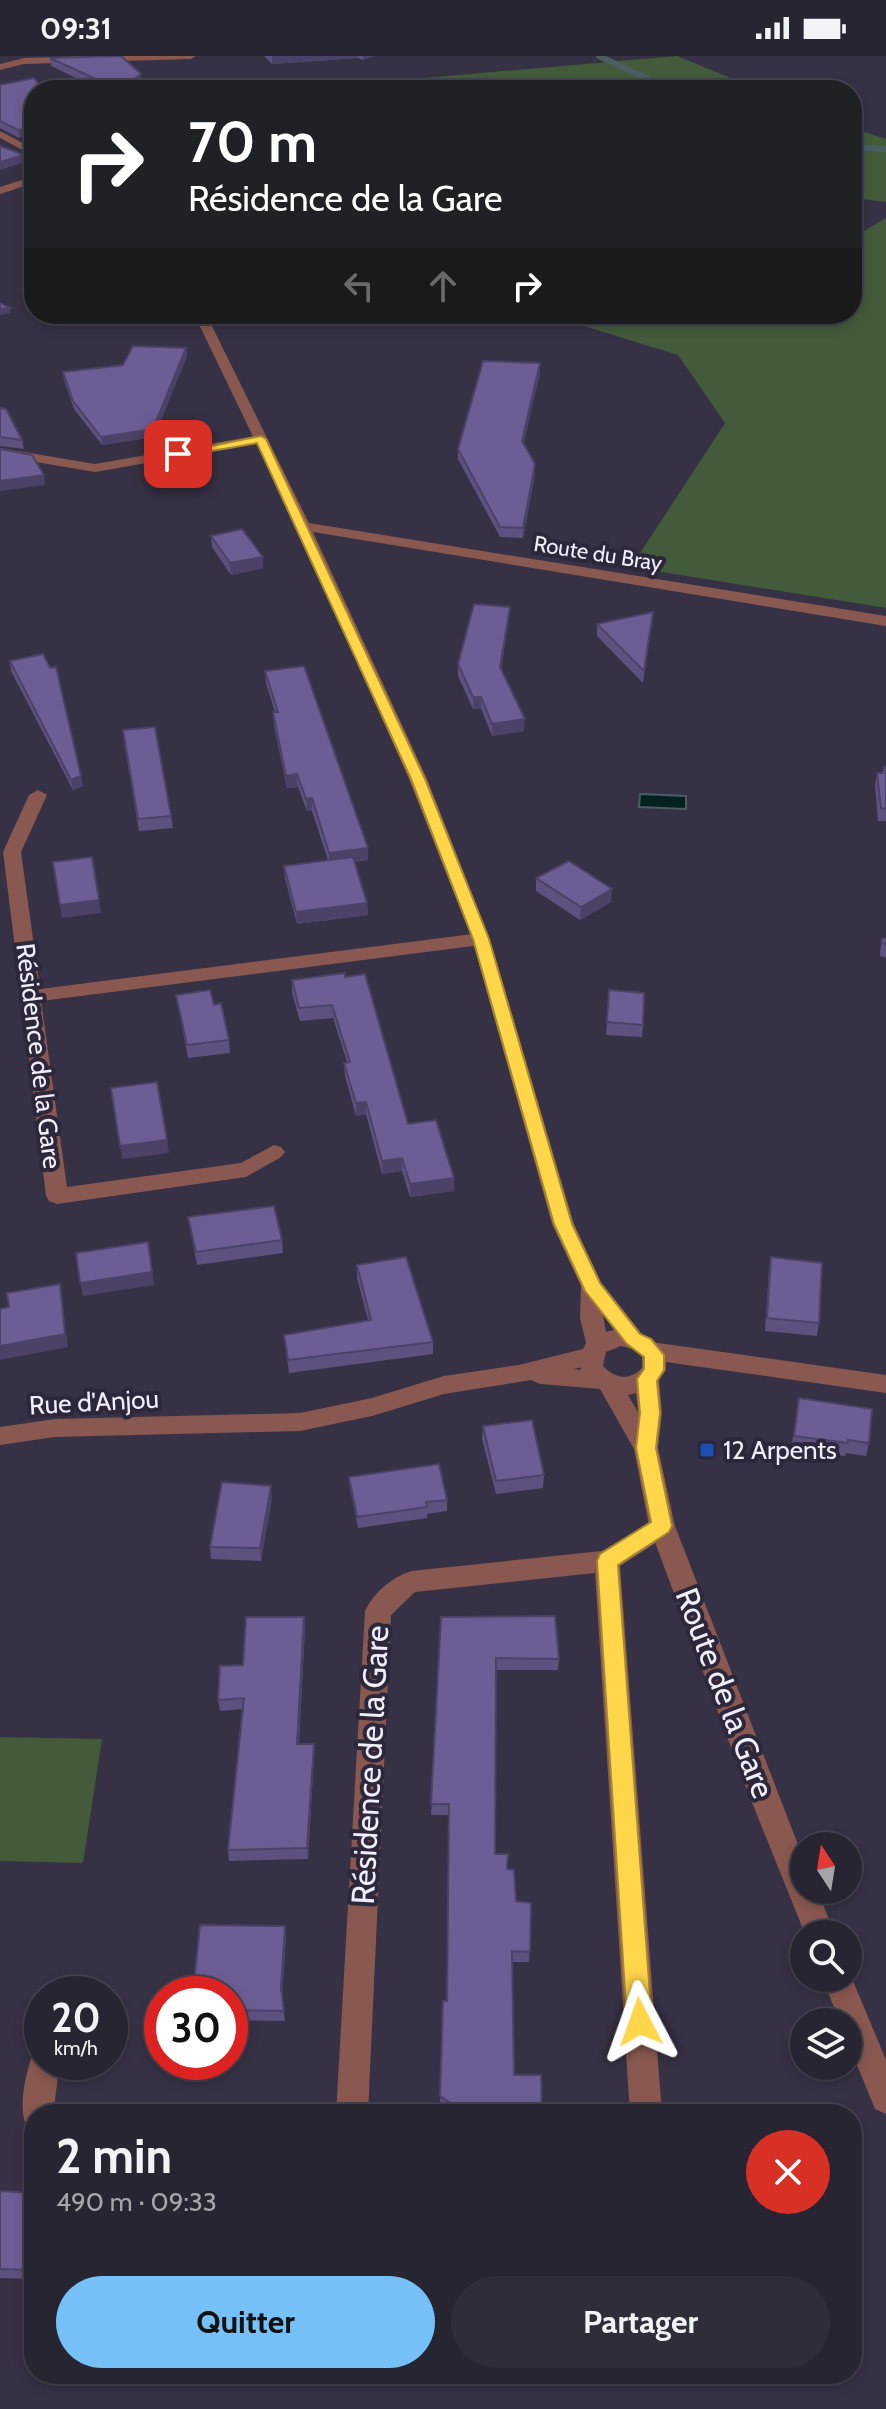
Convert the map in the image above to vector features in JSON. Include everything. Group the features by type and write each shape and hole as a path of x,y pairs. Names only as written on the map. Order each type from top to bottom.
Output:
{"street":[{"path":"0,67 24,61 191,56"},
{"path":"0,134 24,147"},
{"path":"0,191 24,183"},
{"path":"205,324 303,526 418,779 481,939 562,1221 592,1286 646,1360"},
{"path":"0,452 95,468 261,439"},
{"name":"Route du Bray","path":"303,526 886,621"},
{"name":"Résidence de la Gare","path":"38,795 12,852 57,1196 246,1170 274,1152"},
{"path":"31,996 481,939"},
{"path":"592,1286 592,1368 605,1381"},
{"path":"519,1374 594,1350 612,1338 646,1360 721,1361 886,1384"},
{"path":"519,1374 630,1386 646,1360"},
{"name":"Route de la Gare","path":"646,1360 650,1413 646,1448 662,1526 759,1785 814,1920"},
{"name":"Rue d'Anjou","path":"0,1436 55,1428 300,1422 372,1407 444,1385 519,1374"},
{"name":"Route de la Gare","path":"605,1381 646,1448"},
{"name":"Résidence de la Gare","path":"352,2104 374,1629 378,1611 398,1589 411,1582 607,1561 662,1526"},
{"path":"607,1561 645,2104"},
{"path":"843,1992 886,2098"},
{"path":"39,2104 42,2080"}],"green space":[{"path":"677,56 736,80 401,80"},
{"path":"862,131 886,139 886,202 862,199"},
{"path":"886,218 886,608 631,567 725,423 678,355 577,324 862,324 862,232"},
{"path":"0,1737 102,1739 83,1863 0,1861"}],"shaded area":[{"path":"640,794 686,796 686,809 639,807"}],"building":[{"path":"121,56 141,74 133,80 98,80 50,58"},
{"path":"24,80 24,128 18,130 0,121 0,85"},
{"path":"0,146 24,155 0,162"},
{"path":"133,346 186,348 153,429 101,437 73,401 63,372 123,365"},
{"path":"483,361 540,363 522,441 535,464 523,528 500,527 458,449"},
{"path":"0,408 6,409 22,440 0,437"},
{"path":"0,449 32,455 44,475 0,481"},
{"path":"242,529 263,557 230,563 211,536"},
{"path":"474,604 510,607 500,667 525,719 492,724 481,697 473,697 458,664"},
{"path":"653,612 644,671 597,624"},
{"path":"43,654 50,668 56,667 81,776 71,780 10,661"},
{"path":"304,666 368,848 329,853 312,798 306,799 297,774 286,776 273,712 278,712 265,671"},
{"path":"155,727 171,816 138,819 123,730"},
{"path":"884,767 886,809 881,808 877,773 883,773"},
{"path":"92,857 99,900 60,905 53,862"},
{"path":"353,857 367,903 296,912 284,866"},
{"path":"569,861 612,889 581,907 536,878"},
{"path":"345,973 345,977 365,974 408,1124 436,1120 454,1178 410,1184 402,1158 382,1161 366,1102 356,1103 344,1063 350,1062 332,1005 299,1008 292,980"},
{"path":"210,990 214,1005 221,1003 229,1040 187,1045 176,995"},
{"path":"609,990 644,993 643,1025 607,1022"},
{"path":"157,1082 167,1140 120,1146 111,1088"},
{"path":"274,1206 282,1240 196,1252 188,1217"},
{"path":"148,1242 152,1272 80,1283 76,1253"},
{"path":"406,1257 433,1342 288,1360 284,1335 371,1320 357,1265"},
{"path":"771,1257 822,1263 819,1323 767,1318"},
{"path":"60,1284 65,1334 0,1346 0,1309 9,1307 7,1293"},
{"path":"799,1398 872,1409 869,1443 794,1436"},
{"path":"532,1420 544,1475 496,1481 483,1426"},
{"path":"439,1464 447,1500 426,1502 427,1507 357,1517 349,1477"},
{"path":"222,1482 271,1486 260,1548 210,1547"},
{"path":"555,1616 559,1659 496,1658 495,1854 508,1854 507,1869 514,1870 516,1901 531,1903 530,1952 512,1951 514,2075 541,2075 542,2104 449,2104 440,2096 443,2001 447,2001 449,1804 431,1804 441,1617"},
{"path":"246,1617 304,1617 297,1744 314,1744 307,1848 228,1850 244,1698 218,1700 220,1666 243,1665"},
{"path":"200,1925 285,1926 281,1988 284,2011 248,2010 248,1976 195,1976"},
{"path":"0,2191 24,2192 24,2270 0,2269"}],"waterway":[{"path":"599,56 650,80"},
{"path":"862,148 886,149"}],"place":[{"name":"12 Arpents","path":"707,1450"}],"route":[{"path":"178,454 261,439 418,779 481,939 563,1224 592,1286 634,1339 654,1355 654,1370 647,1379 650,1413 646,1448 662,1526 607,1561 640,2022"}]}
